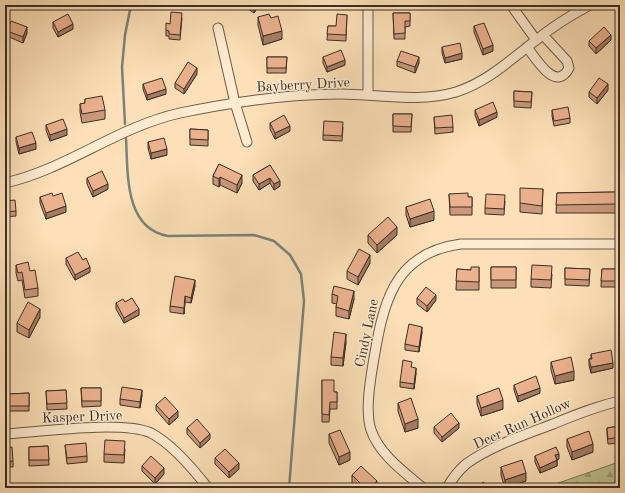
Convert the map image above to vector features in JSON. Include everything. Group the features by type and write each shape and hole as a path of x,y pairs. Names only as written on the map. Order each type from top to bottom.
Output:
{"street":[{"path":"368,5 368,95"},
{"path":"510,5 539,37 567,61 569,68 560,77 552,76 542,67 527,47"},
{"name":"Bayberry Drive","path":"5,183 61,165 98,144 136,126 179,113 281,96 368,95 420,97 456,92 486,79 539,37 574,13 590,5"},
{"path":"218,28 235,103 247,142"},
{"name":"Cindy Lane","path":"423,488 399,468 376,441 371,429 369,415 372,370 379,328 388,297 394,285 415,262 431,252 446,246 461,244 620,244"},
{"name":"Deer Run Hollow","path":"447,488 455,474 466,464 484,454 545,427 603,405 620,401"},
{"name":"Kasper Drive","path":"5,434 84,428 134,429 150,433 159,438 188,465 208,488"}],"green space":[{"path":"620,462 620,488 544,488 616,463"}],"building":[{"path":"171,12 182,13 180,35 169,34 169,31 166,30 166,23 170,24"},
{"path":"393,13 410,13 410,21 405,21 405,33 394,34"},
{"path":"68,14 73,24 58,32 53,22"},
{"path":"269,14 271,18 278,16 282,31 263,36 258,17"},
{"path":"337,14 347,15 346,35 327,34 328,26 336,26"},
{"path":"11,21 27,27 23,37 7,31"},
{"path":"484,23 493,45 483,49 474,26"},
{"path":"604,27 611,35 596,48 589,41"},
{"path":"460,43 462,53 445,58 442,47"},
{"path":"341,50 345,60 327,67 323,57"},
{"path":"401,51 419,57 415,67 397,61"},
{"path":"267,57 287,57 286,68 267,68"},
{"path":"188,62 197,68 184,89 175,83"},
{"path":"162,78 166,89 147,95 143,84"},
{"path":"599,78 608,84 597,98 589,92"},
{"path":"514,91 532,92 531,102 514,101"},
{"path":"102,96 105,110 82,114 80,104 85,103 85,99"},
{"path":"493,102 497,112 479,120 475,110"},
{"path":"568,107 570,118 554,121 552,110"},
{"path":"393,114 412,114 411,127 393,126"},
{"path":"284,115 290,126 275,133 270,123"},
{"path":"452,115 453,127 435,128 434,117"},
{"path":"63,119 67,129 50,135 46,125"},
{"path":"324,121 343,122 342,136 323,135"},
{"path":"190,129 208,130 208,140 190,139"},
{"path":"32,132 36,143 19,148 16,137"},
{"path":"164,138 167,149 151,153 148,142"},
{"path":"219,164 242,175 237,185 220,177 219,179 213,176"},
{"path":"270,165 280,181 274,184 270,178 259,184 253,175"},
{"path":"102,171 108,184 93,191 87,178"},
{"path":"520,188 543,189 542,206 520,203"},
{"path":"616,192 616,204 556,205 557,193"},
{"path":"52,193 53,196 62,193 66,206 46,213 40,197"},
{"path":"468,193 468,197 472,197 472,207 450,207 449,194"},
{"path":"486,194 505,195 504,209 485,208"},
{"path":"430,199 434,211 410,219 406,207"},
{"path":"15,200 16,211 5,212 5,201"},
{"path":"388,217 397,227 377,245 368,235"},
{"path":"359,249 370,255 358,277 347,271"},
{"path":"78,252 83,260 86,258 90,267 75,275 66,258"},
{"path":"28,262 30,271 35,270 38,288 25,290 22,272 18,273 16,265"},
{"path":"532,265 552,266 551,280 531,279"},
{"path":"471,267 479,267 479,282 456,281 457,269 471,270"},
{"path":"491,267 516,267 516,280 491,280"},
{"path":"565,268 590,269 589,280 565,279"},
{"path":"602,269 620,269 620,281 601,281"},
{"path":"175,276 195,280 191,298 185,296 184,308 170,306"},
{"path":"334,286 354,291 349,311 336,307 338,296 332,294"},
{"path":"426,287 436,295 427,306 417,298"},
{"path":"132,298 139,309 124,318 116,303 123,299 125,302"},
{"path":"28,302 40,309 29,330 17,323"},
{"path":"409,324 422,327 419,347 405,344"},
{"path":"334,332 346,334 343,358 331,357"},
{"path":"611,350 613,363 591,367 589,359 592,359 591,354"},
{"path":"571,357 574,371 555,376 551,362"},
{"path":"403,360 412,362 411,367 416,368 414,384 400,382"},
{"path":"536,376 540,388 518,396 514,385"},
{"path":"322,380 334,380 334,392 337,392 337,402 330,402 329,415 322,414"},
{"path":"122,387 142,390 140,402 120,399"},
{"path":"81,388 101,388 101,401 82,401"},
{"path":"499,388 503,400 481,408 477,396"},
{"path":"66,390 67,403 47,404 46,391"},
{"path":"29,393 29,406 9,406 9,394"},
{"path":"165,397 178,411 169,419 156,405"},
{"path":"411,398 418,419 405,424 398,403"},
{"path":"451,413 459,423 442,437 434,427"},
{"path":"197,419 210,434 200,443 187,428"},
{"path":"620,426 620,437 608,439 607,428"},
{"path":"340,430 350,452 339,457 329,434"},
{"path":"589,431 593,444 572,452 567,439"},
{"path":"105,440 125,441 124,455 104,454"},
{"path":"86,443 87,456 67,458 65,445"},
{"path":"48,446 49,460 29,460 29,447"},
{"path":"12,447 13,461 5,462 5,448"},
{"path":"556,447 559,454 555,455 557,460 540,468 535,456"},
{"path":"225,449 239,463 229,472 215,458"},
{"path":"151,456 164,468 155,478 142,466"},
{"path":"522,460 526,473 505,480 501,467"},
{"path":"361,466 377,481 370,488 365,488 352,475"},
{"path":"483,482 491,488 478,488"}],"waterway":[{"path":"125,124 122,67 125,35 131,5"},
{"path":"126,138 127,167 131,197 136,211 143,222 154,231 168,236 254,235 274,241 290,255 301,274 304,301 289,488"}]}
